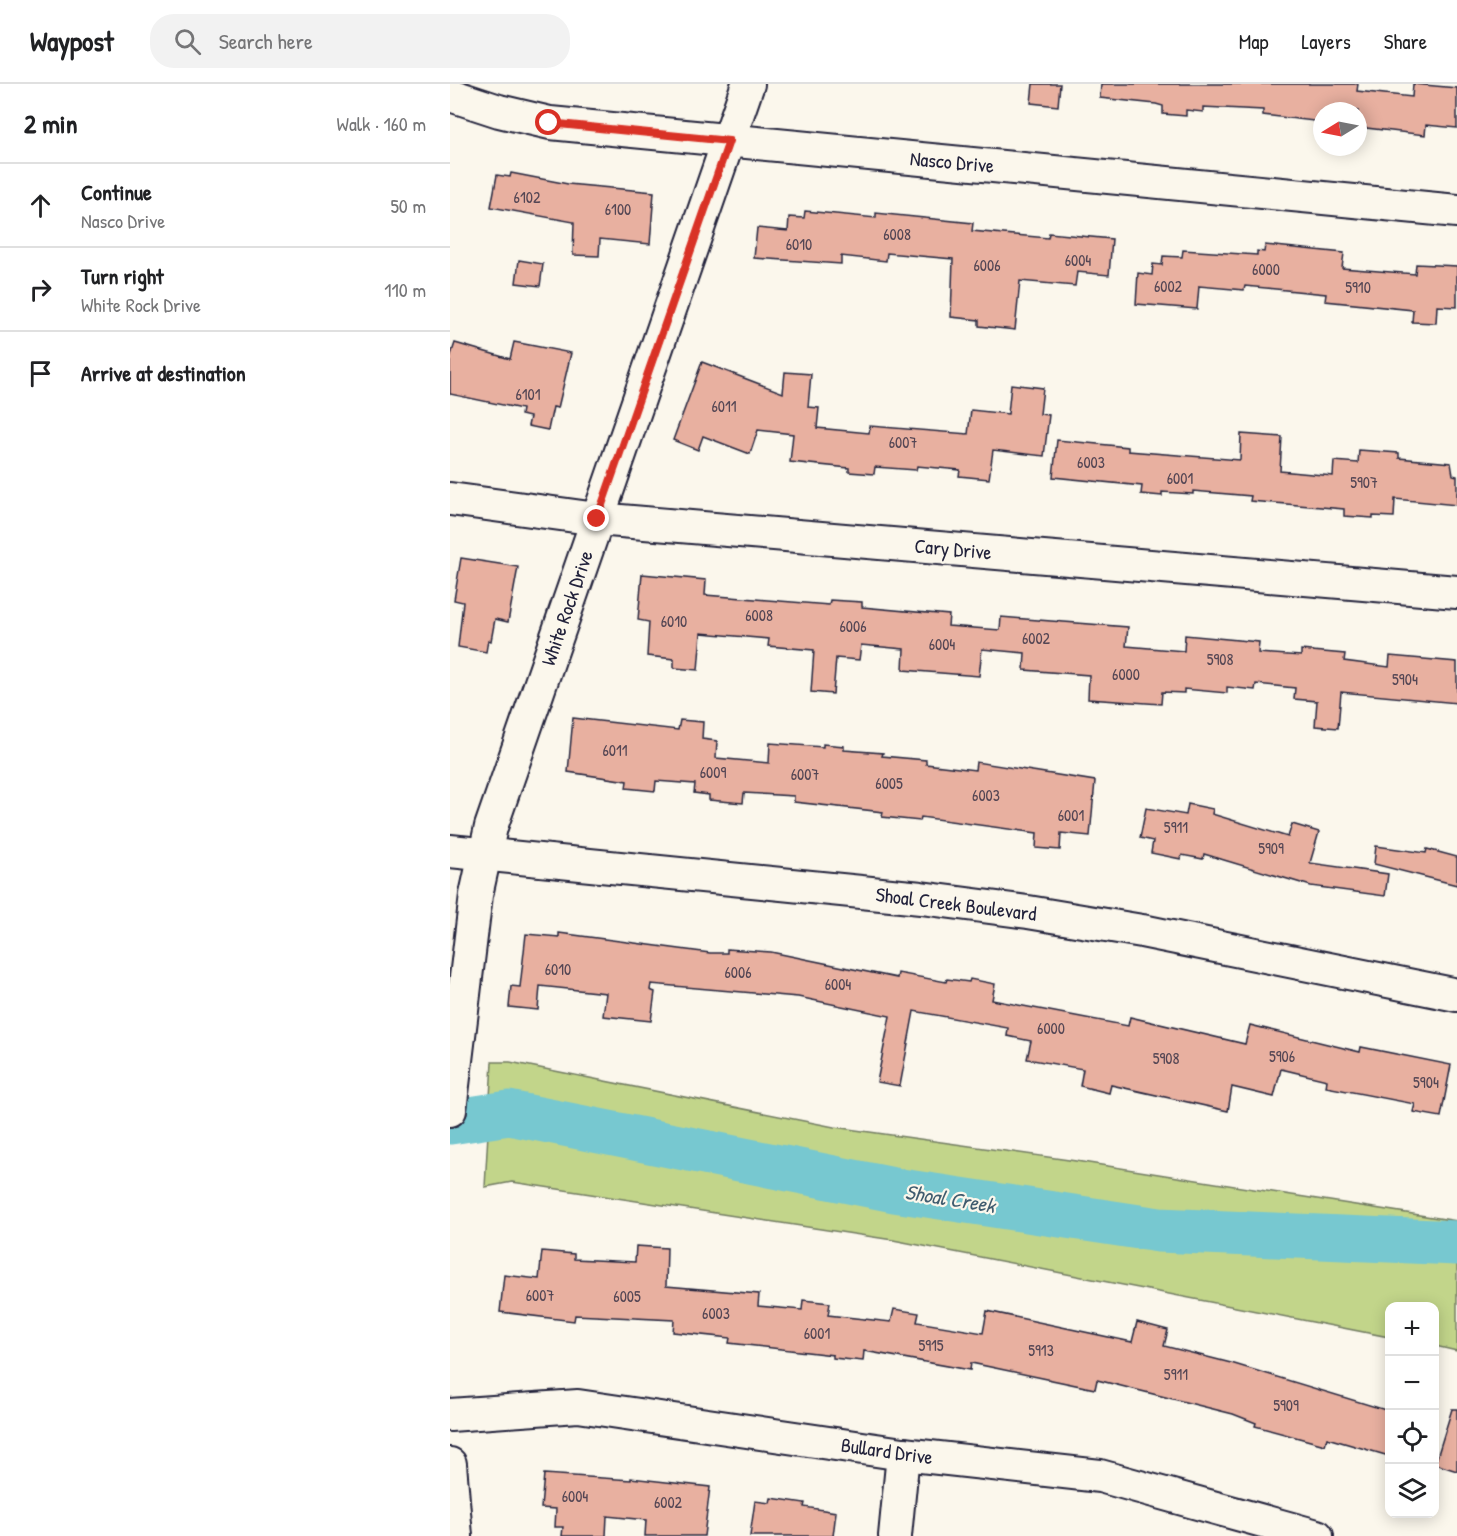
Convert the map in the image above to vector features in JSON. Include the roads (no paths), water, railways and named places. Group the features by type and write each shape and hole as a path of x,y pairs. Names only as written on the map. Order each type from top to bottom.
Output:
{"street":[{"name":"White Rock Drive","path":"450,1110 476,896 491,827 748,84"},
{"name":"Nasco Drive","path":"450,95 499,111 549,123 1457,211"},
{"name":"Cary Drive","path":"450,499 597,519 1457,592"},
{"name":"Shoal Creek Boulevard","path":"450,851 921,898 1029,912 1142,931 1457,995"},
{"name":"Bullard Drive","path":"450,1415 578,1406 903,1454 1100,1476 1317,1536"},
{"path":"895,1536 903,1454"},
{"path":"450,1464 456,1536"}],"waterway":[{"name":"Shoal Creek","path":"450,1122 509,1113 894,1190 1159,1230 1457,1243"}]}
